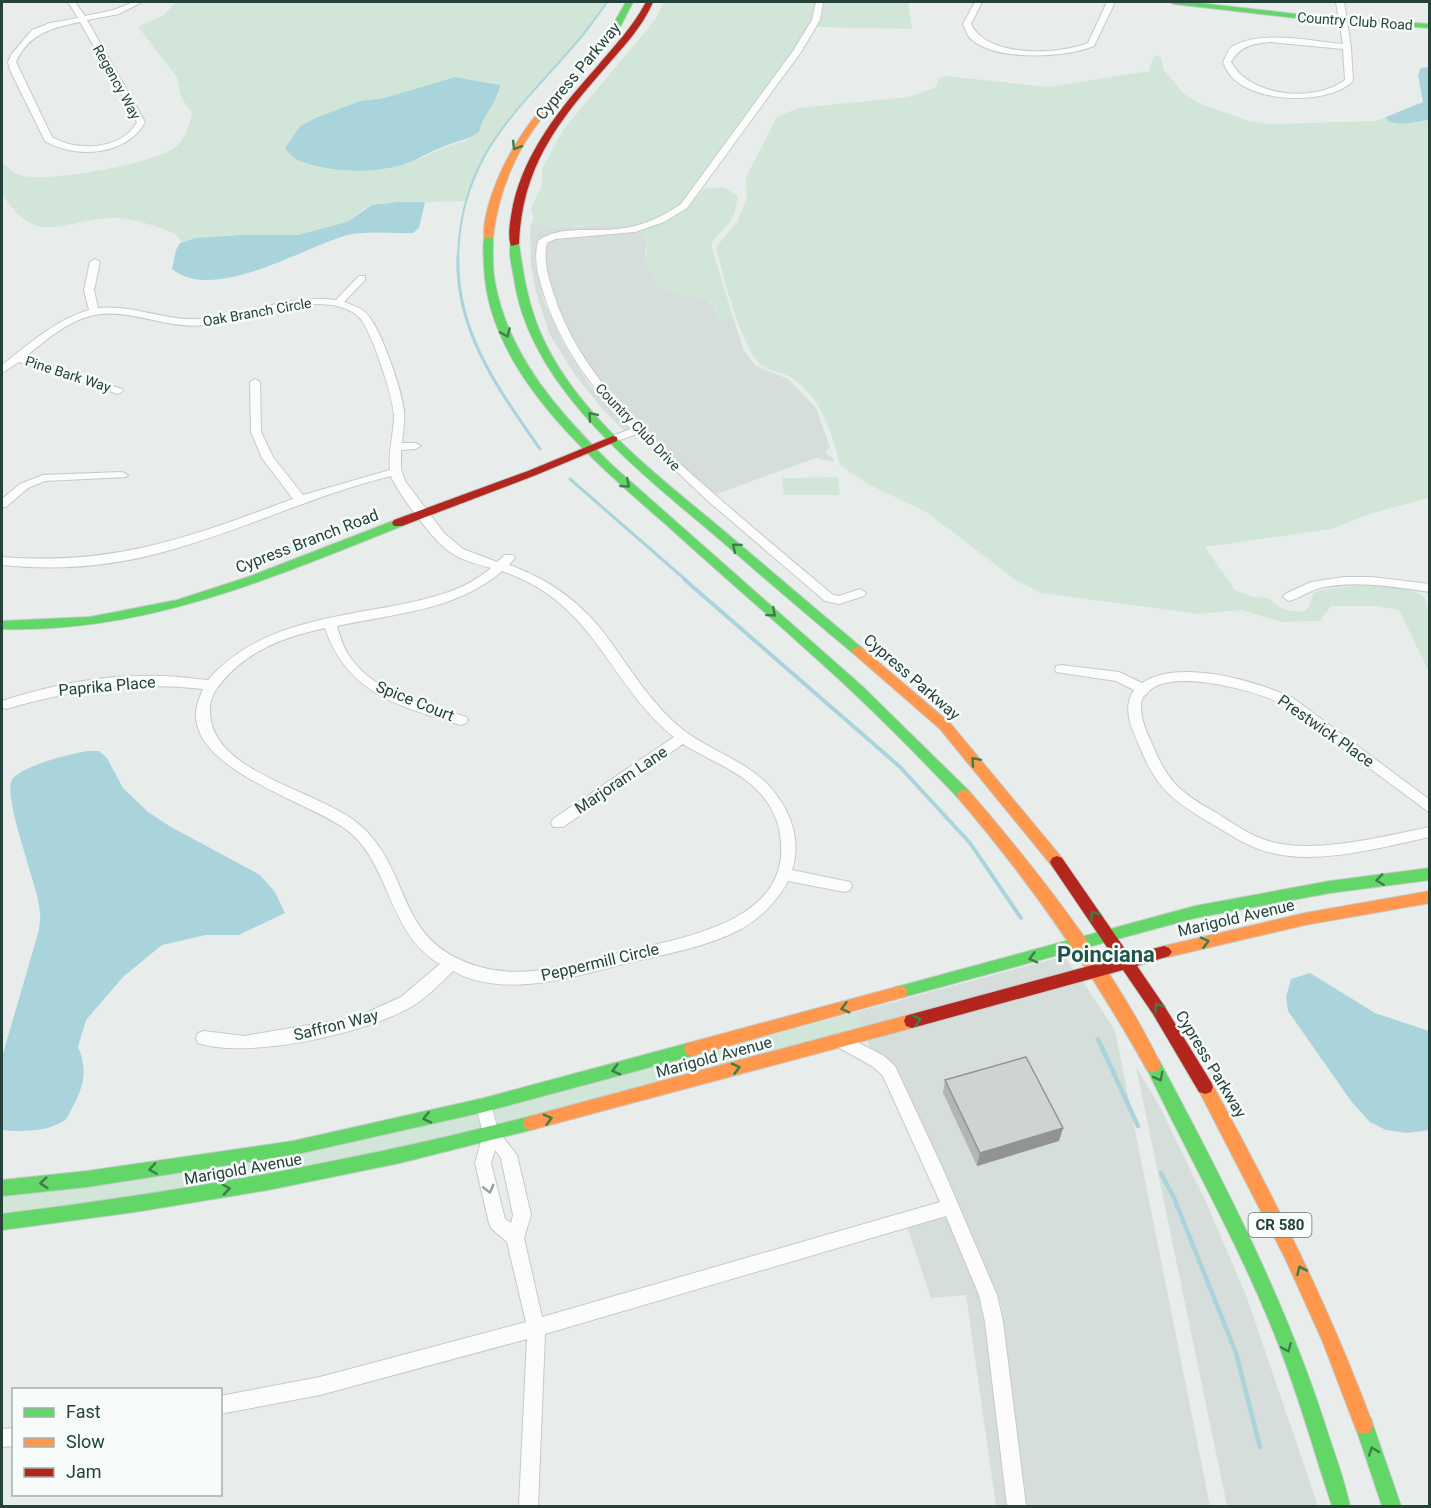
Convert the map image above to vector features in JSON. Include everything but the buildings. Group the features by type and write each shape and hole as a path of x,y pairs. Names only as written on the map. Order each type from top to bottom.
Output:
{"main road":[{"name":"Cypress Parkway","path":"629,2 615,29 536,118 514,148 500,177 490,211 487,251 491,293 506,335 524,369 548,405 588,451 860,689 919,748 988,825 1081,945 1099,971 1157,1073 1234,1224 1298,1373 1341,1506"},
{"name":"Cypress Parkway","path":"649,2 646,11 633,30 568,105 546,135 528,167 517,205 513,234 515,270 520,300 538,340 570,391 613,439 682,502 942,723 1052,856 1128,962 1213,1098 1287,1240 1328,1332 1392,1506"},
{"name":"Country Club Road","path":"1174,2 1215,4 1343,21 1430,26"},
{"name":"Cypress Branch Road","path":"2,625 64,624 165,608 239,585 588,451 613,439"},
{"name":"Marigold Avenue","path":"2,1188 87,1179 293,1148 484,1105 1206,910 1330,887 1430,874"},
{"name":"Marigold Avenue","path":"2,1222 85,1212 295,1178 491,1134 1099,971 1150,955 1306,919 1430,897"}],"street":[{"name":"Regency Way","path":"70,2 82,19 141,122 135,132 122,141 76,149 58,146 48,139 12,62 21,46 34,32 45,27 82,19"},
{"path":"82,19 116,12 138,2"},
{"name":"Country Club Drive","path":"819,2 816,20 797,52 684,206 672,216 649,226 616,232 573,233 543,241 540,261 549,302 569,344 594,382 638,430 716,503 829,598 839,600 860,593"},
{"path":"978,2 967,24 969,33 976,39 1006,49 1051,54 1072,52 1091,44 1111,2"},
{"path":"1340,2 1347,46 1349,81 1340,89 1327,93 1298,95 1263,90 1237,77 1228,66 1231,51 1251,42 1276,41 1347,46"},
{"path":"94,311 89,290 95,262"},
{"path":"338,303 362,278"},
{"name":"Oak Branch Circle","path":"2,370 71,320 94,311 124,311 162,321 190,323 300,302 338,303 355,310 368,322 392,384 399,410 395,472"},
{"name":"Pine Bark Way","path":"18,358 118,391"},
{"path":"255,382 256,432 268,458 300,500"},
{"path":"613,439 638,430"},
{"path":"397,447 415,446"},
{"path":"2,561 58,564 119,558 184,542 358,480 395,472 402,486 423,514"},
{"path":"2,504 24,486 43,478 122,475"},
{"name":"Peppermill Circle","path":"423,514 442,538 458,552 505,562 551,590 579,612 597,631 645,700 684,737 747,774 774,800 786,823 789,840 784,874 772,895 755,913 709,937 538,978 499,977 466,969 451,963 428,947 411,927 374,853 359,832 343,820 238,766 216,749 208,739 202,717 210,685 229,664 256,645 280,635 446,599 477,585 505,562"},
{"path":"1289,597 1315,586 1355,581 1377,581 1430,588"},
{"name":"Spice Court","path":"330,624 340,653 350,667 363,678 398,697 461,720"},
{"path":"1061,669 1119,677 1142,688 1135,700 1135,711 1143,738 1162,782 1181,800 1257,842 1284,851 1310,851 1430,832"},
{"name":"Prestwick Place","path":"1142,688 1157,680 1180,677 1262,689 1288,701 1430,808"},
{"name":"Paprika Place","path":"6,704 51,691 112,684 159,680 210,685"},
{"name":"Marjoram Lane","path":"558,824 684,737"},
{"path":"784,874 845,886"},
{"name":"Saffron Way","path":"204,1038 244,1043 359,1023 406,1002 451,963"},
{"path":"840,1040 878,1061 889,1071 951,1207 991,1304 1017,1506"},
{"path":"484,1105 491,1134 509,1155 522,1215 515,1238 536,1329 529,1506"},
{"path":"491,1134 483,1163 498,1223 515,1238"},
{"path":"222,1405 320,1386 536,1329 951,1207"}],"shaded area":[{"path":"534,218 534,221 575,227 602,224 626,228 552,234 538,241 535,262 544,302 564,345 589,384 631,429 625,431 603,410 573,372 549,333 536,292 531,264 530,227"},
{"path":"637,231 647,240 645,256 693,296 708,300 714,306 719,319 733,317 744,351 756,366 788,379 816,408 830,447 825,453 833,458 834,462 816,458 714,495 646,431 600,381 574,343 554,302 545,261 546,250 548,242 574,235"},
{"path":"1064,956 1075,971 862,1028 856,1012"},
{"path":"1083,982 1115,1030 1210,1506 1027,1506 1001,1304 943,1167 897,1069 871,1049 867,1040"},
{"path":"1136,1067 1159,1105 1206,1202 1246,1295 1318,1506 1227,1506"},
{"path":"945,1216 983,1305 1007,1506 996,1506 966,1295 931,1298 907,1227"}],"green space":[{"path":"176,2 605,2 581,39 529,94 508,120 485,157 467,201 385,203 365,208 347,222 298,235 228,235 195,238 182,242 176,235 164,229 123,219 96,219 53,227 41,227 28,222 15,211 2,194 2,162 20,175 33,177 98,171 161,155 173,149 183,137 192,113 181,97 177,77 138,27 164,15","holes":["454,77 492,83 499,95 466,141 424,157 390,167 346,170 303,163 285,148 300,126 360,101 384,98"]},
{"path":"663,2 815,2 812,19 792,53 680,205 668,214 646,224 626,228 602,224 551,228 534,221 531,208 542,185 542,169 563,130 657,17"},
{"path":"823,2 908,2 912,29 816,27"},
{"path":"1154,55 1161,57 1164,70 1184,94 1203,105 1249,121 1270,124 1375,121 1419,106 1423,102 1419,70 1429,67 1429,498 1369,514 1332,529 1205,547 1235,590 1253,597 1268,598 1289,611 1305,611 1310,605 1313,593 1337,588 1389,587 1417,593 1425,599 1427,605 1429,672 1399,610 1374,606 1331,606 1320,621 1281,622 1242,610 1199,614 1041,593 1017,581 926,512 868,484 840,465 829,428 811,396 792,378 762,366 752,354 739,326 716,247 737,222 747,199 746,177 777,117 798,108 909,97 936,87 939,78 947,76 1049,87 1149,71"},
{"path":"723,187 738,196 732,218 711,244 733,317 719,320 710,301 674,293 659,285 648,265 647,240 637,231 666,221 682,211 703,189"},
{"path":"838,477 840,495 784,495 782,478"},
{"path":"856,1012 862,1028 498,1125 494,1110"},
{"path":"477,1113 481,1129 294,1171 85,1205 2,1215 2,1195 77,1187"}],"water":[{"path":"1429,67 1429,120 1403,124 1388,121 1386,117 1423,102 1418,75 1421,68"},
{"path":"455,77 500,85 479,132 466,139 401,165 372,170 336,170 313,165 297,160 285,148 300,126 318,117 360,101 384,98"},
{"path":"425,202 419,228 413,233 352,234 233,277 210,280 189,278 172,269 180,243 195,238 298,235 347,222 372,205"},
{"path":"87,751 99,751 107,758 123,788 148,812 260,875 275,892 285,913 239,935 206,935 162,945 123,977 86,1020 78,1047 84,1070 82,1085 66,1119 43,1129 2,1130 2,1057 39,930 40,916 38,900 16,821 10,787 13,778 28,768"},
{"path":"1310,973 1375,1013 1429,1031 1429,1130 1407,1133 1386,1130 1370,1122 1351,1101 1288,1011 1286,997 1291,979"}],"waterway":[{"path":"458,257 463,214 474,178 490,146 510,118 583,35 607,2"},
{"path":"458,257 459,283 464,310 482,358 509,404 540,449"},
{"path":"570,479 687,581"},
{"path":"685,580 899,766 970,843 1021,918"},
{"path":"1098,1039 1138,1126"},
{"path":"1161,1173 1174,1198 1236,1353 1260,1447"}],"traffic: fast":[{"path":"601,46 615,29 629,2"},
{"path":"1174,2 1304,17 1430,26"},
{"path":"488,237 490,282 501,324 521,364 547,401 609,469 858,689 964,795"},
{"path":"514,244 521,290 535,333 557,372 584,408 649,474 858,651"},
{"path":"2,625 90,622 179,604 253,580 398,523"},
{"path":"900,992 1195,912 1330,887 1430,874"},
{"path":"2,1188 87,1179 293,1148 484,1105 692,1049"},
{"path":"1153,1065 1212,1178 1266,1293 1304,1388 1341,1506"},
{"path":"2,1222 69,1214 268,1182 400,1155 531,1123"},
{"path":"1364,1425 1392,1506"}],"traffic: slow":[{"path":"488,237 498,188 516,148 542,112 575,75"},
{"path":"858,651 945,726 1057,862"},
{"path":"964,795 1017,858 1066,924 1111,993 1153,1065"},
{"path":"1164,952 1305,919 1430,897"},
{"path":"692,1049 900,992"},
{"path":"531,1123 912,1021"},
{"path":"1205,1087 1292,1253 1330,1338 1364,1425"}],"traffic: jam":[{"path":"514,244 515,217 521,192 542,145 572,101 636,26 649,2"},
{"path":"398,523 532,473 613,439"},
{"path":"1057,862 1158,1009 1205,1087"},
{"path":"912,1021 1164,952"}],"district":[{"name":"Poinciana","path":"1106,954"}]}
